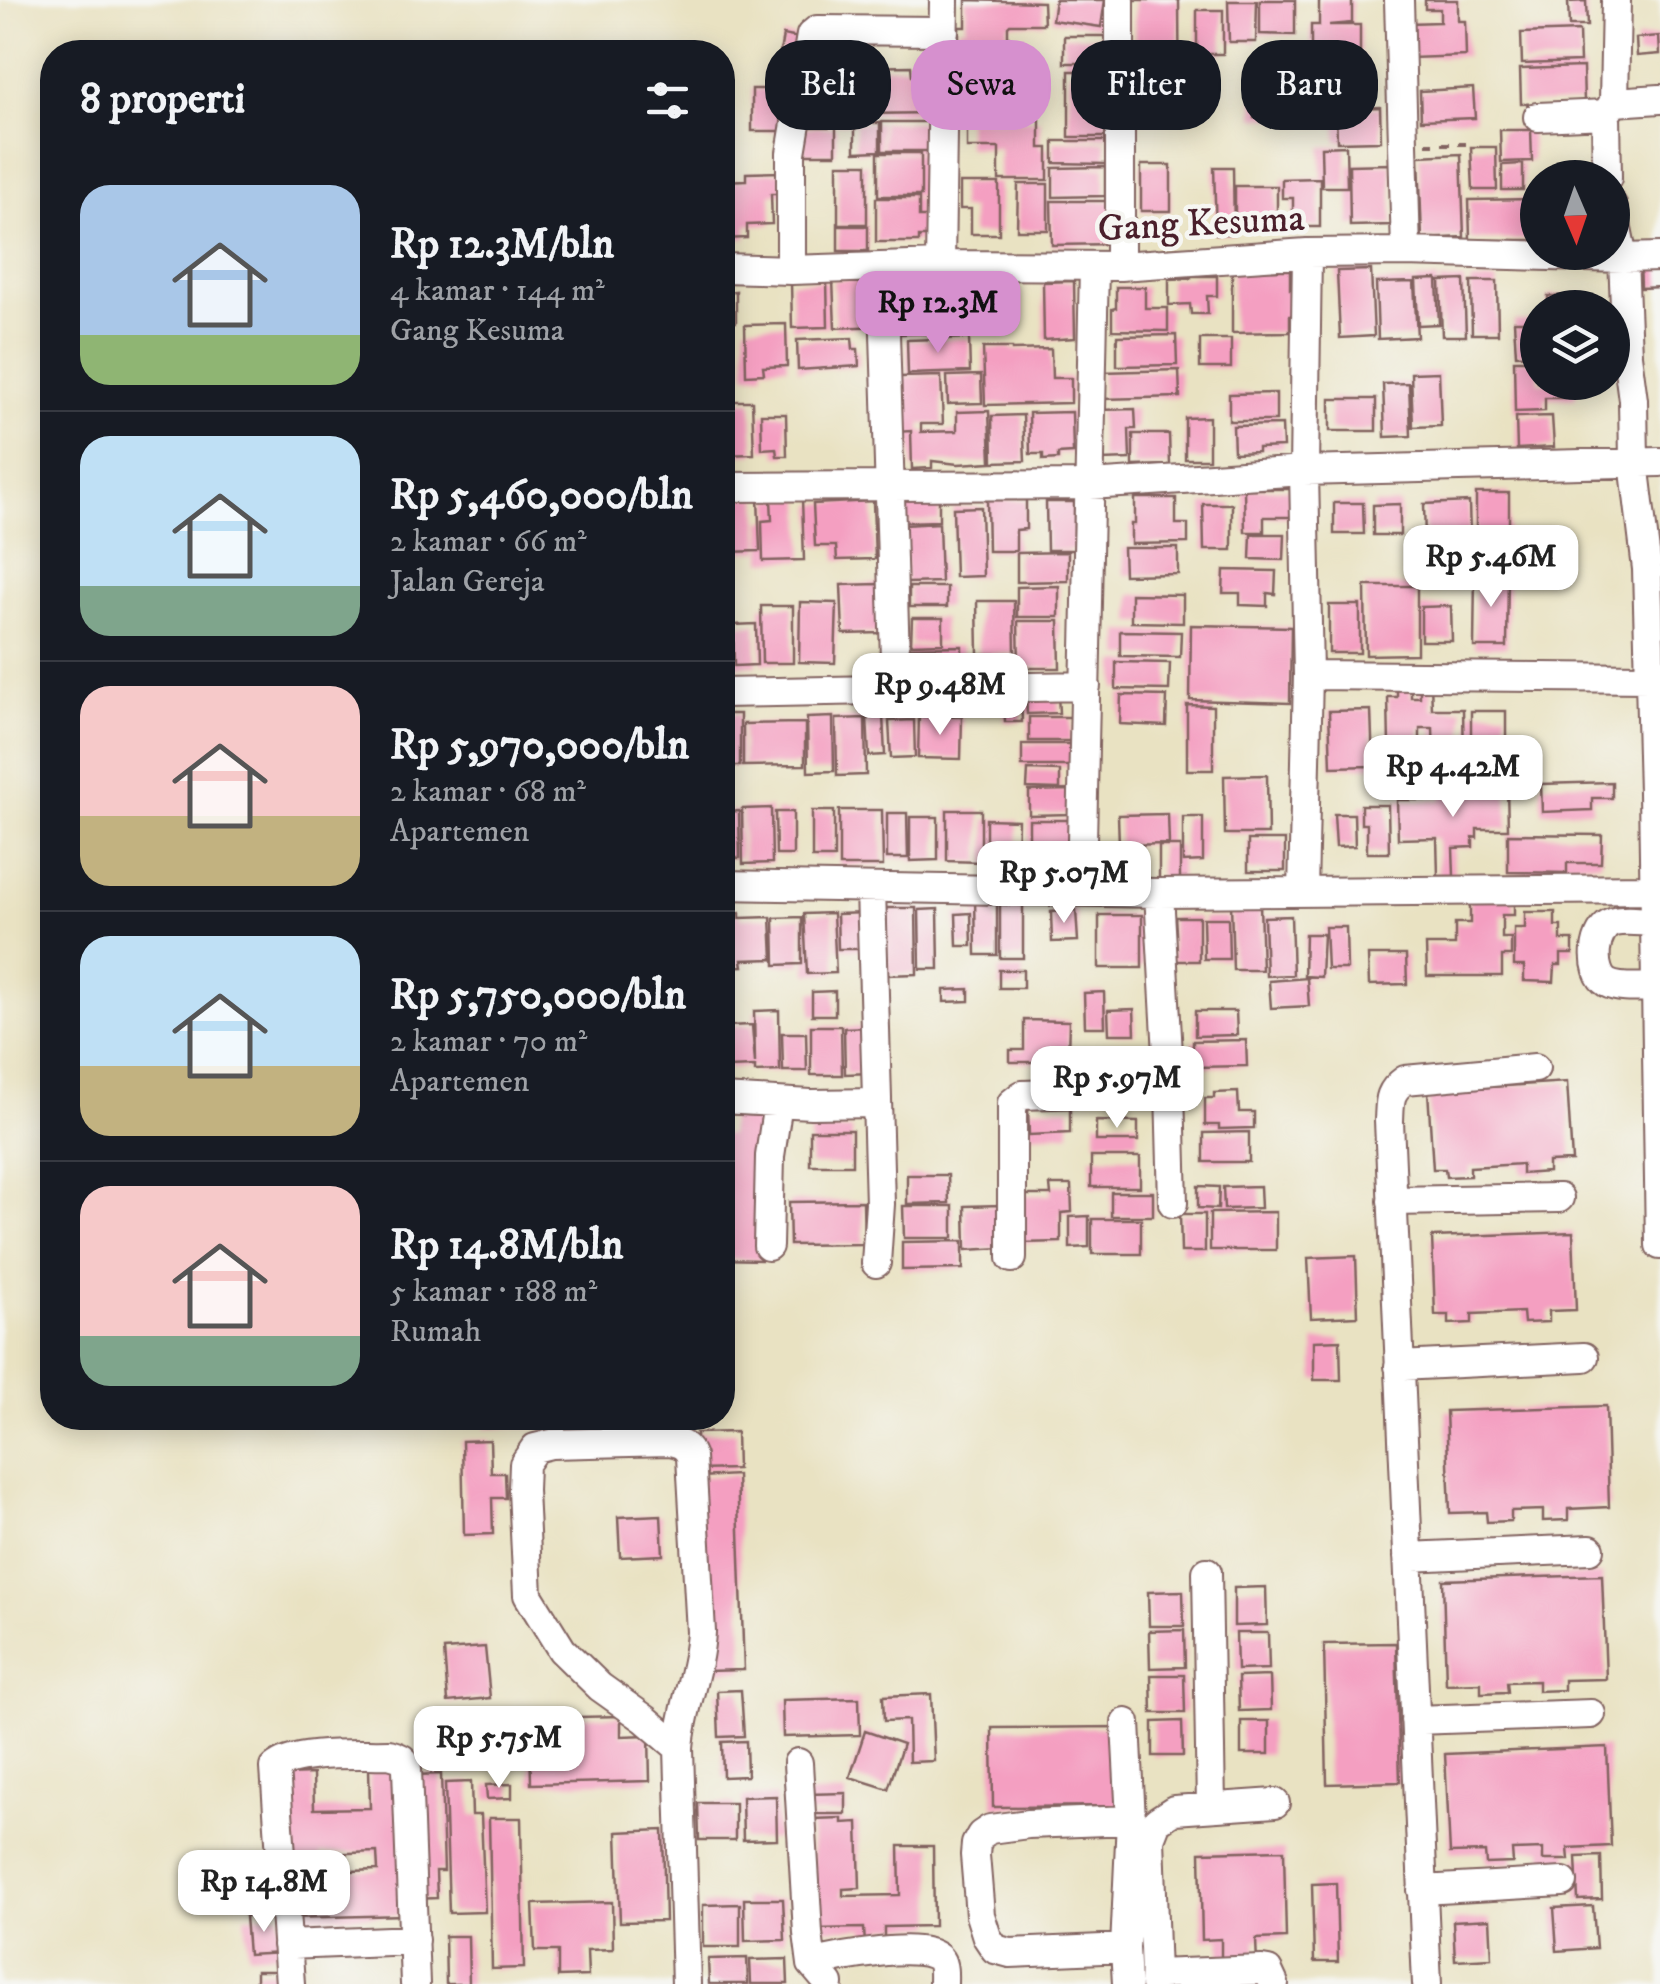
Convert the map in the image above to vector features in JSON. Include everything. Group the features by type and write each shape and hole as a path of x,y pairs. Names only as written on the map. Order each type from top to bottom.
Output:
{"street":[{"path":"940,265 944,0"},
{"path":"1082,890 1090,485 1107,266 1120,0"},
{"path":"1399,0 1406,252"},
{"path":"1603,160 1616,0"},
{"path":"791,270 792,153 810,35 817,30 944,31"},
{"path":"1538,117 1660,99"},
{"path":"1304,892 1307,253"},
{"name":"Gang Kesuma","path":"735,268 1107,266 1307,253 1520,255"},
{"name":"Gang Kesuma","path":"1630,258 1660,256"},
{"path":"883,268 896,691"},
{"path":"1623,270 1627,355 1647,462 1654,569 1649,678 1656,768 1654,889 1660,1246"},
{"path":"735,487 1090,485 1304,471 1647,462"},
{"path":"1308,675 1649,678"},
{"path":"735,693 1086,686"},
{"path":"735,885 1159,893 1654,889"},
{"path":"871,888 880,1204 876,1263"},
{"path":"1159,893 1173,1202"},
{"path":"1655,922 1613,922 1602,929 1597,939 1597,972 1604,982 1616,986 1656,987"},
{"path":"1427,1984 1390,1099 1394,1088 1405,1080 1535,1068"},
{"path":"1012,1258 1012,1103 1022,1095 1170,1090"},
{"path":"735,1100 877,1103"},
{"path":"768,1246 770,1156 778,1103"},
{"path":"1392,1202 1559,1198"},
{"path":"1399,1366 1584,1356"},
{"path":"680,1748 600,1687 562,1650 528,1595 524,1464 535,1448 550,1444 670,1441 680,1442 691,1457 701,1632 680,1733 686,1984"},
{"path":"1408,1556 1590,1549"},
{"path":"1207,1572 1210,1807"},
{"path":"1415,1720 1591,1714"},
{"path":"1126,1723 1130,1820 1127,1984"},
{"path":"290,1984 275,1768 295,1757 389,1754 402,1758 407,1769 415,1984"},
{"path":"798,1764 808,1933 821,1974 848,1954 925,1951 940,1959 944,1984"},
{"path":"1274,1984 1268,1971 1262,1970 1155,1979 1150,1839 1152,1828 1163,1815 1174,1810 1276,1803"},
{"path":"1125,1948 1010,1953 995,1950 986,1937 980,1915 975,1855 976,1844 990,1829 1130,1820"},
{"path":"1422,1890 1563,1882"},
{"path":"288,1945 414,1940"}],"path":[{"path":"1403,145 1472,144"}],"building":[{"path":"966,0 1043,2 1044,24 1010,24 1008,40 959,40 959,27 966,27"},
{"path":"1055,0 1105,0 1101,27 1052,20"},
{"path":"1134,0 1179,0 1179,40 1134,40"},
{"path":"1260,0 1295,0 1295,35 1260,34"},
{"path":"1319,0 1352,0 1352,23 1329,25 1360,25 1360,40 1311,40 1311,25 1319,25"},
{"path":"1425,0 1458,0 1458,21 1465,21 1466,56 1410,58 1409,23 1440,22 1440,9 1425,9"},
{"path":"1228,1 1257,1 1256,40 1229,42"},
{"path":"1586,1 1587,26 1569,26 1568,2"},
{"path":"1197,10 1223,10 1223,54 1221,40 1197,40"},
{"path":"1579,31 1580,62 1522,64 1521,33"},
{"path":"783,35 804,39 804,40 782,40"},
{"path":"1064,36 1106,36 1106,40 1071,40 1071,63 1064,63"},
{"path":"1659,36 1660,54 1637,56 1636,38"},
{"path":"891,66 911,66 911,113 891,114"},
{"path":"1583,67 1584,102 1521,104 1520,69"},
{"path":"1071,71 1071,130 1107,130 1107,137 1069,137"},
{"path":"1473,88 1475,118 1421,120 1420,91"},
{"path":"752,89 765,89 765,130 781,131 752,131"},
{"path":"1378,107 1381,141 1337,142 1337,130 1378,130"},
{"path":"891,122 911,122 911,130 929,130 929,151 882,151 882,130 891,130"},
{"path":"804,130 836,130 836,154 804,154"},
{"path":"855,130 880,130 880,151 855,152"},
{"path":"967,130 1040,130 1040,148 1048,148 1048,180 999,180 999,148 967,148"},
{"path":"1500,130 1531,130 1532,160 1501,162"},
{"path":"1054,141 1106,141 1106,164 1054,163"},
{"path":"1346,146 1347,187 1322,187 1321,147"},
{"path":"1471,147 1496,147 1497,190 1473,190"},
{"path":"878,153 921,153 921,196 878,196"},
{"path":"1461,154 1464,237 1422,239 1419,156"},
{"path":"838,164 867,164 867,224 838,224"},
{"path":"1391,164 1393,225 1350,226 1349,165"},
{"path":"1520,164 1520,190 1502,190 1502,165"},
{"path":"1141,165 1171,165 1171,211 1141,211"},
{"path":"1105,167 1105,196 1053,197 1053,168"},
{"path":"1214,167 1233,167 1234,234 1216,234"},
{"path":"782,172 783,194 771,194 772,224 747,225 747,238 735,238 735,180 746,180 746,173"},
{"path":"1320,178 1320,227 1293,227 1293,198 1282,198 1282,179"},
{"path":"960,183 999,183 999,234 971,234 971,209 960,209"},
{"path":"1018,184 1048,184 1048,230 1017,230"},
{"path":"1235,186 1277,186 1277,216 1243,221 1243,215 1235,215"},
{"path":"876,198 919,198 919,217 929,217 929,237 919,237 919,242 876,242"},
{"path":"1520,199 1520,240 1470,240 1469,200"},
{"path":"1051,201 1115,201 1115,244 1052,245"},
{"path":"838,226 868,226 868,251 838,251"},
{"path":"1640,263 1660,263 1660,287 1641,288"},
{"path":"1232,270 1290,270 1294,316 1290,316 1290,332 1232,333"},
{"path":"1371,270 1374,336 1340,338 1337,271"},
{"path":"1217,276 1217,296 1207,296 1208,314 1191,314 1190,304 1169,305 1169,279"},
{"path":"879,279 880,326 835,328 833,280"},
{"path":"1437,279 1439,324 1418,325 1416,280"},
{"path":"1464,280 1466,336 1442,336 1440,281"},
{"path":"827,281 828,327 792,328 791,282"},
{"path":"1074,281 1075,338 1044,340 1043,282"},
{"path":"1471,281 1497,281 1498,334 1472,334"},
{"path":"983,282 984,331 901,334 899,284"},
{"path":"1414,282 1417,337 1378,339 1376,283"},
{"path":"1116,287 1145,287 1145,308 1168,308 1168,331 1112,330"},
{"path":"1013,288 1015,319 988,319 987,289"},
{"path":"1514,321 1520,321 1520,355 1516,355"},
{"path":"786,324 787,366 763,367 764,374 746,375 745,325"},
{"path":"1176,335 1177,365 1117,366 1117,336"},
{"path":"852,338 853,349 858,349 859,366 798,370 797,340"},
{"path":"969,338 970,372 908,374 907,340"},
{"path":"1200,339 1231,339 1231,368 1200,368"},
{"path":"983,348 1051,349 1052,378 1071,378 1071,403 985,405"},
{"path":"1514,360 1520,360 1520,400 1545,400 1545,411 1515,412"},
{"path":"1179,370 1180,397 1102,399 1102,372"},
{"path":"1439,372 1441,426 1413,427 1411,373"},
{"path":"981,375 982,403 948,404 947,376"},
{"path":"941,376 943,424 921,424 921,432 957,431 957,412 989,411 991,462 932,461 932,468 912,469 911,431 896,432 899,377"},
{"path":"1409,383 1411,436 1385,437 1383,384"},
{"path":"1276,393 1276,421 1229,421 1229,394"},
{"path":"1330,399 1376,399 1376,431 1330,431"},
{"path":"735,401 752,401 754,454 735,455"},
{"path":"1135,409 1136,429 1129,429 1130,459 1101,460 1099,410"},
{"path":"1072,412 1073,453 1043,460 1043,454 1030,454 1029,413"},
{"path":"761,414 786,414 787,456 777,456 776,448 762,449"},
{"path":"1023,415 1025,461 993,462 992,416"},
{"path":"1552,416 1554,447 1517,449 1516,417"},
{"path":"1209,417 1209,459 1185,459 1185,418"},
{"path":"1282,425 1283,447 1234,453 1233,426"},
{"path":"1133,434 1169,434 1170,465 1133,466"},
{"path":"1244,489 1291,489 1291,517 1264,517 1264,532 1245,532"},
{"path":"1476,493 1509,493 1509,537 1476,537"},
{"path":"939,495 939,521 904,522 904,497"},
{"path":"758,497 760,551 735,552 735,498"},
{"path":"802,498 804,560 763,561 762,521 772,520 771,499"},
{"path":"1135,498 1176,498 1176,524 1188,524 1188,543 1131,544"},
{"path":"987,500 1026,500 1026,529 1016,530 1016,551 988,551"},
{"path":"873,501 875,559 837,560 836,546 815,546 813,504"},
{"path":"1046,502 1074,502 1074,550 1047,550"},
{"path":"1469,502 1470,538 1425,540 1424,504"},
{"path":"1334,503 1363,503 1364,534 1334,534"},
{"path":"1203,504 1232,504 1232,550 1204,550"},
{"path":"1400,504 1400,535 1373,535 1373,505"},
{"path":"981,507 983,576 955,577 953,508"},
{"path":"939,523 941,582 906,583 904,525"},
{"path":"1251,534 1285,534 1284,560 1250,559"},
{"path":"1123,548 1178,548 1178,574 1124,575"},
{"path":"1068,552 1068,581 1017,582 1017,553"},
{"path":"1224,570 1276,571 1275,594 1267,593 1267,606 1240,605 1240,593 1223,593"},
{"path":"1475,573 1508,573 1507,647 1474,647"},
{"path":"879,584 882,633 843,634 841,585"},
{"path":"1059,586 1059,617 1017,617 1017,587"},
{"path":"1365,586 1417,586 1417,654 1366,655"},
{"path":"909,587 947,587 947,607 909,607"},
{"path":"1131,594 1183,595 1183,623 1131,622"},
{"path":"977,601 1014,601 1015,654 978,654"},
{"path":"800,602 837,603 835,663 799,662"},
{"path":"1329,605 1360,605 1360,653 1329,653"},
{"path":"761,606 793,606 793,663 762,663"},
{"path":"1451,606 1452,641 1421,641 1421,607"},
{"path":"912,618 943,618 943,643 911,644"},
{"path":"1018,621 1059,621 1060,668 1019,668"},
{"path":"756,624 757,665 735,666 735,625"},
{"path":"1191,625 1291,627 1290,703 1190,700"},
{"path":"1120,631 1181,632 1180,657 1120,656"},
{"path":"962,646 962,670 908,671 908,647"},
{"path":"1116,662 1170,663 1169,690 1116,689"},
{"path":"1420,682 1431,682 1432,709 1463,709 1464,759 1434,759 1433,728 1420,728 1420,747 1389,747 1388,697 1397,697 1397,687 1411,687 1411,697 1420,697"},
{"path":"1058,694 1059,713 1027,714 1026,695"},
{"path":"1004,695 1021,695 1022,722 1005,722"},
{"path":"1121,695 1167,696 1166,726 1120,724"},
{"path":"1187,705 1213,706 1213,770 1187,770"},
{"path":"1371,710 1373,766 1331,767 1329,711"},
{"path":"1471,711 1506,711 1506,754 1471,754"},
{"path":"735,714 740,714 740,766 735,766"},
{"path":"883,716 885,755 869,756 867,717"},
{"path":"919,716 962,717 961,759 918,758"},
{"path":"833,717 834,771 808,772 807,718"},
{"path":"1029,717 1071,717 1071,741 1029,741"},
{"path":"865,718 866,775 837,776 836,719"},
{"path":"914,720 915,757 891,758 889,721"},
{"path":"805,723 805,765 743,766 743,724"},
{"path":"1022,744 1075,744 1075,766 1022,766"},
{"path":"1028,770 1060,771 1060,789 1027,788"},
{"path":"1267,775 1268,834 1225,834 1224,776"},
{"path":"1612,782 1612,798 1592,798 1592,810 1542,812 1541,784"},
{"path":"1507,787 1508,829 1477,829 1473,847 1453,848 1454,876 1438,876 1437,838 1398,839 1397,800 1441,800 1441,788"},
{"path":"1070,790 1071,814 1029,815 1029,791"},
{"path":"1361,805 1388,805 1389,853 1367,853 1367,824 1361,824"},
{"path":"771,808 772,863 743,864 742,809"},
{"path":"839,810 882,810 883,866 839,866"},
{"path":"947,810 981,810 981,862 947,861"},
{"path":"735,811 739,811 740,858 735,858"},
{"path":"812,811 834,811 834,858 812,858"},
{"path":"775,812 793,812 793,855 776,855"},
{"path":"887,813 907,813 908,858 887,858"},
{"path":"1168,814 1169,844 1119,845 1118,815"},
{"path":"1334,814 1354,814 1355,846 1336,847"},
{"path":"910,817 938,817 938,860 910,861"},
{"path":"1183,817 1203,817 1203,861 1183,862"},
{"path":"986,819 1018,820 1017,864 986,864"},
{"path":"1029,820 1076,820 1076,869 1029,870"},
{"path":"1508,834 1602,835 1601,863 1567,863 1567,873 1508,872"},
{"path":"1248,840 1285,840 1285,871 1248,871"},
{"path":"1159,846 1180,846 1180,880 1159,880"},
{"path":"1470,892 1514,897 1514,915 1502,915 1502,938 1511,938 1511,956 1502,956 1502,976 1427,976 1426,945 1455,945 1455,923 1470,923"},
{"path":"975,897 997,897 997,955 976,955"},
{"path":"1000,901 1023,901 1023,958 1000,958"},
{"path":"1231,903 1260,903 1262,970 1233,970"},
{"path":"886,908 916,908 917,974 887,975"},
{"path":"938,909 939,969 920,969 919,910"},
{"path":"1076,910 1078,941 1052,942 1051,912"},
{"path":"1525,912 1555,912 1561,940 1573,940 1573,954 1561,954 1561,965 1555,965 1554,982 1524,981 1524,966 1514,966 1514,928 1525,928"},
{"path":"735,913 740,913 740,918 771,917 773,959 742,960 743,966 735,966"},
{"path":"833,913 836,973 807,974 804,914"},
{"path":"866,913 866,949 838,949 837,914"},
{"path":"971,913 972,946 957,946 956,914"},
{"path":"1099,915 1142,915 1142,968 1099,968"},
{"path":"1291,916 1293,975 1266,976 1264,917"},
{"path":"802,917 802,964 775,965 774,918"},
{"path":"1171,917 1199,917 1199,961 1172,961"},
{"path":"1203,918 1228,918 1229,959 1204,959"},
{"path":"1325,927 1346,927 1347,969 1327,969"},
{"path":"1305,934 1323,934 1321,977 1304,976"},
{"path":"1368,955 1406,955 1407,984 1369,985"},
{"path":"999,970 1023,970 1023,988 999,988"},
{"path":"1307,978 1309,1006 1271,1008 1269,981"},
{"path":"969,989 969,1001 944,1002 944,990"},
{"path":"835,991 835,1015 812,1015 812,992"},
{"path":"1104,992 1105,1027 1085,1027 1084,993"},
{"path":"1134,1009 1135,1034 1109,1034 1108,1010"},
{"path":"779,1010 780,1071 735,1068 735,1026 752,1025 755,1063 754,1011"},
{"path":"1195,1011 1236,1011 1237,1035 1195,1036"},
{"path":"1024,1020 1069,1021 1068,1053 1048,1053 1048,1062 1010,1062 1010,1050 1024,1050"},
{"path":"811,1026 841,1026 842,1075 811,1075"},
{"path":"870,1027 872,1073 845,1074 844,1028"},
{"path":"782,1033 806,1033 807,1071 783,1071"},
{"path":"1246,1040 1247,1066 1193,1067 1193,1041"},
{"path":"1135,1046 1135,1072 1107,1072 1107,1047"},
{"path":"1567,1082 1572,1161 1548,1162 1548,1172 1522,1174 1522,1164 1470,1167 1470,1176 1446,1177 1445,1169 1433,1169 1428,1091"},
{"path":"1238,1092 1239,1112 1254,1112 1254,1128 1219,1129 1219,1125 1205,1125 1205,1098 1214,1098 1214,1093"},
{"path":"1070,1107 1070,1133 1029,1135 1028,1108"},
{"path":"735,1114 768,1116 761,1260 735,1259"},
{"path":"1096,1121 1138,1122 1138,1141 1096,1141"},
{"path":"810,1130 852,1130 852,1165 810,1165"},
{"path":"1249,1132 1249,1162 1204,1162 1204,1133"},
{"path":"1091,1157 1140,1157 1140,1187 1091,1187"},
{"path":"907,1175 948,1175 949,1203 907,1204"},
{"path":"1050,1185 1071,1185 1072,1212 1061,1213 1061,1242 1020,1243 1019,1195 1051,1195"},
{"path":"1198,1186 1219,1187 1218,1209 1198,1208"},
{"path":"1260,1186 1261,1208 1224,1209 1223,1187"},
{"path":"1111,1192 1153,1192 1153,1216 1111,1216"},
{"path":"863,1201 864,1244 790,1245 789,1202"},
{"path":"1001,1205 1003,1248 966,1250 965,1206"},
{"path":"903,1206 953,1206 953,1238 904,1238"},
{"path":"1276,1212 1276,1250 1210,1250 1210,1213"},
{"path":"1180,1214 1205,1214 1205,1252 1181,1252"},
{"path":"1089,1216 1089,1247 1070,1248 1070,1217"},
{"path":"1092,1219 1141,1219 1141,1254 1092,1254"},
{"path":"1573,1232 1576,1310 1549,1311 1549,1322 1524,1323 1523,1312 1472,1314 1472,1323 1449,1324 1449,1315 1435,1315 1432,1237"},
{"path":"963,1241 963,1269 902,1270 902,1242"},
{"path":"1356,1256 1358,1316 1311,1318 1308,1258"},
{"path":"1340,1340 1341,1380 1314,1380 1314,1341"},
{"path":"1606,1406 1609,1507 1568,1509 1568,1520 1543,1521 1543,1510 1511,1511 1511,1521 1487,1522 1486,1512 1450,1513 1446,1411"},
{"path":"736,1432 737,1469 697,1470 696,1433"},
{"path":"490,1440 491,1473 505,1473 506,1498 492,1498 493,1534 464,1535 462,1441"},
{"path":"737,1475 744,1670 705,1671 699,1477"},
{"path":"661,1515 663,1555 620,1557 618,1517"},
{"path":"1602,1575 1606,1679 1564,1680 1564,1690 1538,1691 1538,1681 1507,1682 1508,1692 1481,1693 1481,1683 1446,1684 1443,1580"},
{"path":"1266,1587 1267,1625 1234,1626 1234,1588"},
{"path":"1183,1591 1184,1626 1149,1626 1148,1592"},
{"path":"1184,1630 1185,1667 1150,1668 1149,1631"},
{"path":"1236,1633 1268,1633 1269,1669 1237,1670"},
{"path":"1396,1643 1400,1782 1327,1784 1324,1644"},
{"path":"485,1647 490,1698 448,1702 444,1650"},
{"path":"1151,1675 1184,1675 1185,1713 1152,1713"},
{"path":"1270,1676 1271,1710 1239,1711 1238,1677"},
{"path":"741,1690 744,1736 719,1737 717,1691"},
{"path":"931,1694 934,1761 909,1762 908,1720 884,1721 883,1696"},
{"path":"859,1698 860,1735 783,1737 782,1700"},
{"path":"621,1716 621,1736 649,1735 650,1781 531,1784 530,1738 536,1738 535,1718"},
{"path":"1182,1721 1183,1756 1153,1756 1153,1722"},
{"path":"1241,1721 1269,1721 1269,1754 1241,1754"},
{"path":"1120,1727 1121,1806 993,1807 992,1728"},
{"path":"865,1731 903,1744 888,1789 850,1777"},
{"path":"746,1741 747,1776 723,1777 722,1742"},
{"path":"1607,1747 1611,1846 1568,1848 1569,1860 1543,1860 1543,1849 1512,1850 1513,1863 1486,1864 1485,1852 1450,1853 1445,1754"},
{"path":"402,1767 406,1915 288,1918 284,1775 313,1774 314,1809 370,1808 369,1768","holes":["377,1852 378,1870 322,1872 321,1854"]},
{"path":"441,1774 444,1871 436,1871 437,1898 415,1899 414,1775"},
{"path":"471,1782 472,1815 481,1815 485,1912 449,1913 445,1783"},
{"path":"512,1784 512,1798 487,1799 486,1785"},
{"path":"846,1793 846,1814 807,1814 807,1794"},
{"path":"776,1796 777,1839 743,1840 742,1797"},
{"path":"698,1803 735,1803 735,1840 699,1840"},
{"path":"489,1818 521,1818 524,1968 492,1969"},
{"path":"842,1818 842,1823 858,1822 860,1888 843,1889 843,1896 900,1895 899,1846 933,1846 934,1926 884,1927 884,1945 865,1945 864,1928 814,1929 811,1819"},
{"path":"663,1830 665,1921 620,1922 617,1832"},
{"path":"1284,1850 1286,1938 1256,1939 1257,1965 1221,1966 1221,1939 1202,1940 1200,1852"},
{"path":"1601,1856 1602,1899 1578,1900 1576,1857"},
{"path":"1336,1883 1338,1962 1314,1962 1312,1884"},
{"path":"744,1899 783,1899 785,1940 745,1941"},
{"path":"612,1902 613,1949 587,1950 588,1976 558,1977 558,1951 535,1951 533,1904"},
{"path":"740,1904 740,1947 703,1947 703,1905"},
{"path":"1593,1906 1596,1948 1557,1951 1554,1908"},
{"path":"279,1914 282,1953 248,1955 245,1916"},
{"path":"1490,1919 1492,1958 1455,1960 1453,1921"},
{"path":"445,1936 468,1936 469,1984 446,1984"},
{"path":"747,1958 748,1984 709,1984 708,1959"},
{"path":"787,1959 788,1984 751,1984 750,1960"},
{"path":"256,1971 276,1971 277,1984 256,1984"}]}
